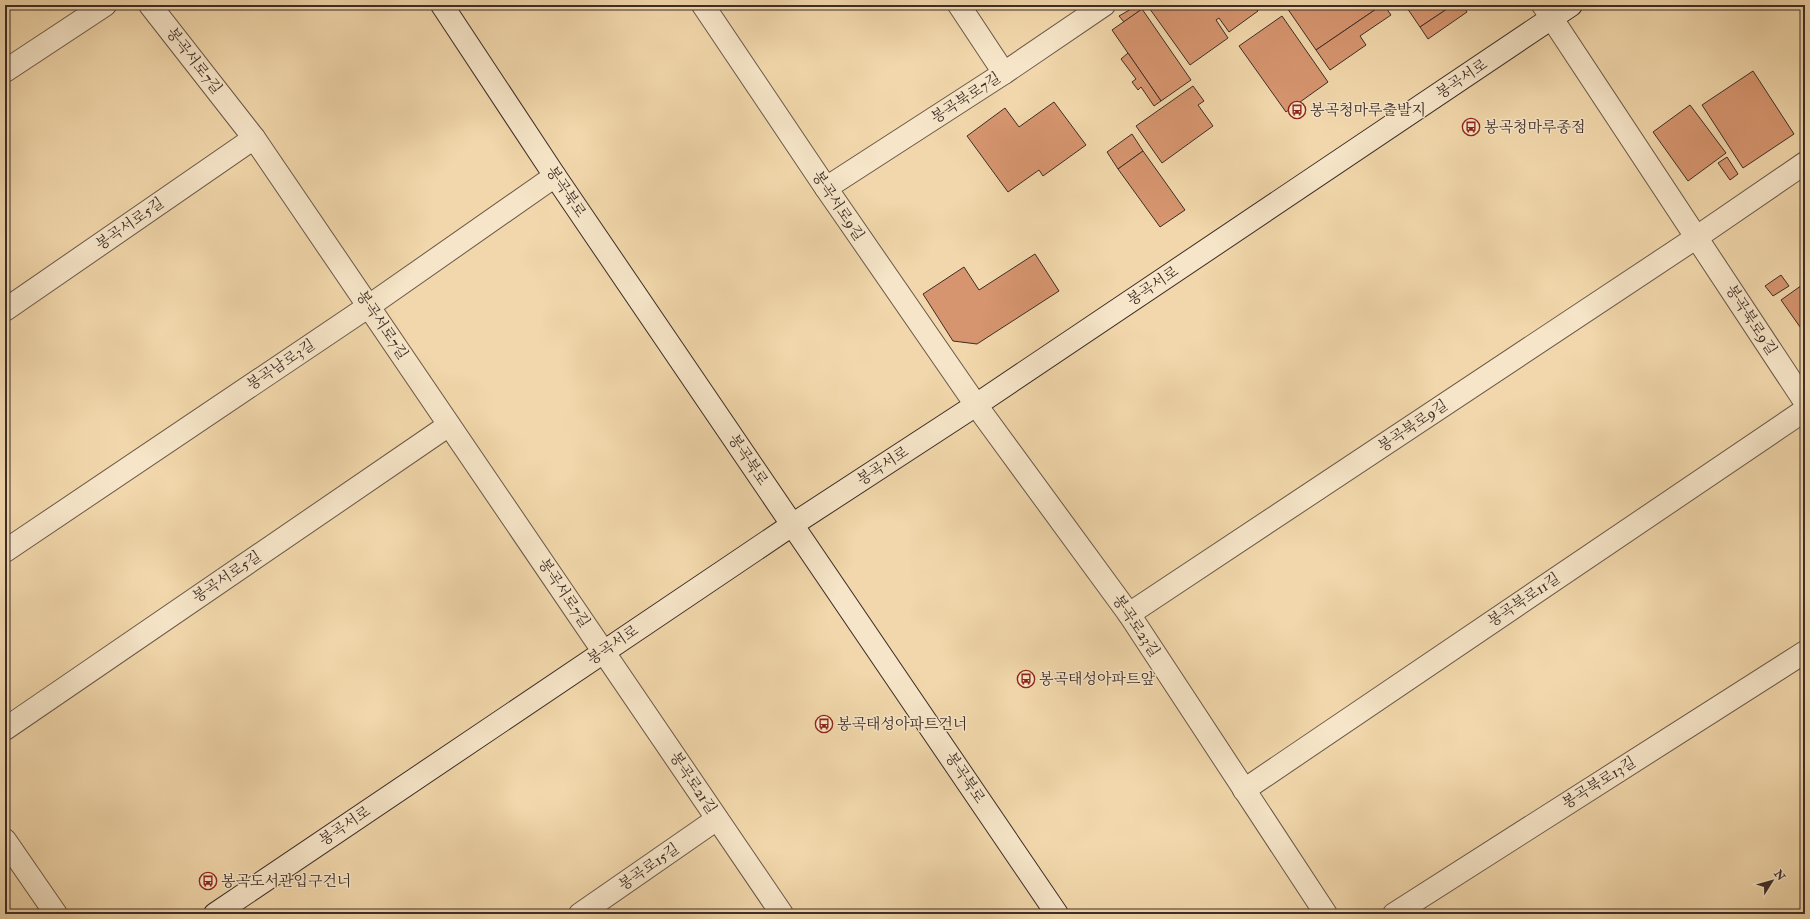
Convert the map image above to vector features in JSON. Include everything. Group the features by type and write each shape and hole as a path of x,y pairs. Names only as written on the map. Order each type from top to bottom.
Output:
{"street":[{"path":"5,71 105,5"},
{"name":"봉곡서로7길","path":"150,5 254,138 604,652"},
{"name":"봉곡북로","path":"442,5 555,176 1057,914"},
{"name":"봉곡서로9길","path":"703,5 826,188 976,405"},
{"path":"959,5 1004,73"},
{"name":"봉곡북로7길","path":"826,188 1004,73 1104,5"},
{"name":"봉곡서로","path":"215,914 792,525 976,405 1547,12 1571,5"},
{"path":"1547,12 1697,238"},
{"name":"봉곡서로5길","path":"5,310 254,138"},
{"name":"봉곡북로9길","path":"1129,614 1697,238 1805,163"},
{"name":"봉곡남로3길","path":"5,551 369,306 555,176"},
{"name":"봉곡북로9길","path":"1697,238 1805,402"},
{"name":"봉곡로23길","path":"976,405 1129,614 1326,914"},
{"name":"봉곡북로11길","path":"1244,790 1805,410"},
{"name":"봉곡서로5길","path":"5,729 449,425"},
{"name":"봉곡로21길","path":"604,652 782,914"},
{"name":"봉곡북로13길","path":"1394,914 1805,652"},
{"name":"봉곡로15길","path":"580,914 717,819"},
{"path":"5,840 56,914"}],"building":[{"path":"1138,5 1142,9 1124,22 1119,16"},
{"path":"1147,5 1254,5 1258,11 1229,32 1219,18 1216,20 1228,38 1190,65"},
{"path":"1285,5 1382,5 1316,50"},
{"path":"1384,5 1391,15 1360,36 1366,45 1330,70 1316,50"},
{"path":"1405,5 1453,5 1420,27"},
{"path":"1453,5 1463,5 1467,12 1428,39 1420,27"},
{"path":"1142,9 1191,80 1161,101 1112,30"},
{"path":"1282,16 1328,82 1286,112 1239,46"},
{"path":"1128,53 1161,101 1154,106 1141,87 1138,90 1132,82 1136,79 1121,59"},
{"path":"1753,71 1794,134 1743,168 1702,105"},
{"path":"1805,74 1805,83 1801,77"},
{"path":"1193,86 1204,101 1198,105 1213,126 1162,163 1136,126"},
{"path":"1054,102 1086,145 1043,176 1039,170 1008,192 967,136 1005,108 1019,127"},
{"path":"1690,105 1726,153 1688,181 1653,132"},
{"path":"1132,134 1143,151 1118,169 1107,152"},
{"path":"1143,151 1185,210 1160,227 1118,169"},
{"path":"1727,157 1738,174 1730,180 1718,163"},
{"path":"1805,206 1805,217 1800,210"},
{"path":"1035,254 1059,291 977,344 953,341 923,294 964,267 979,290"},
{"path":"1781,275 1789,286 1773,296 1765,286"},
{"path":"1805,283 1805,334 1781,300"}],"place":[{"name":"봉곡청마루출발지","path":"1297,110"},
{"name":"봉곡청마루종점","path":"1471,127"},
{"name":"봉곡태성아파트앞","path":"1026,679"},
{"name":"봉곡태성아파트건너","path":"824,724"},
{"name":"봉곡도서관입구건너","path":"208,881"}]}
